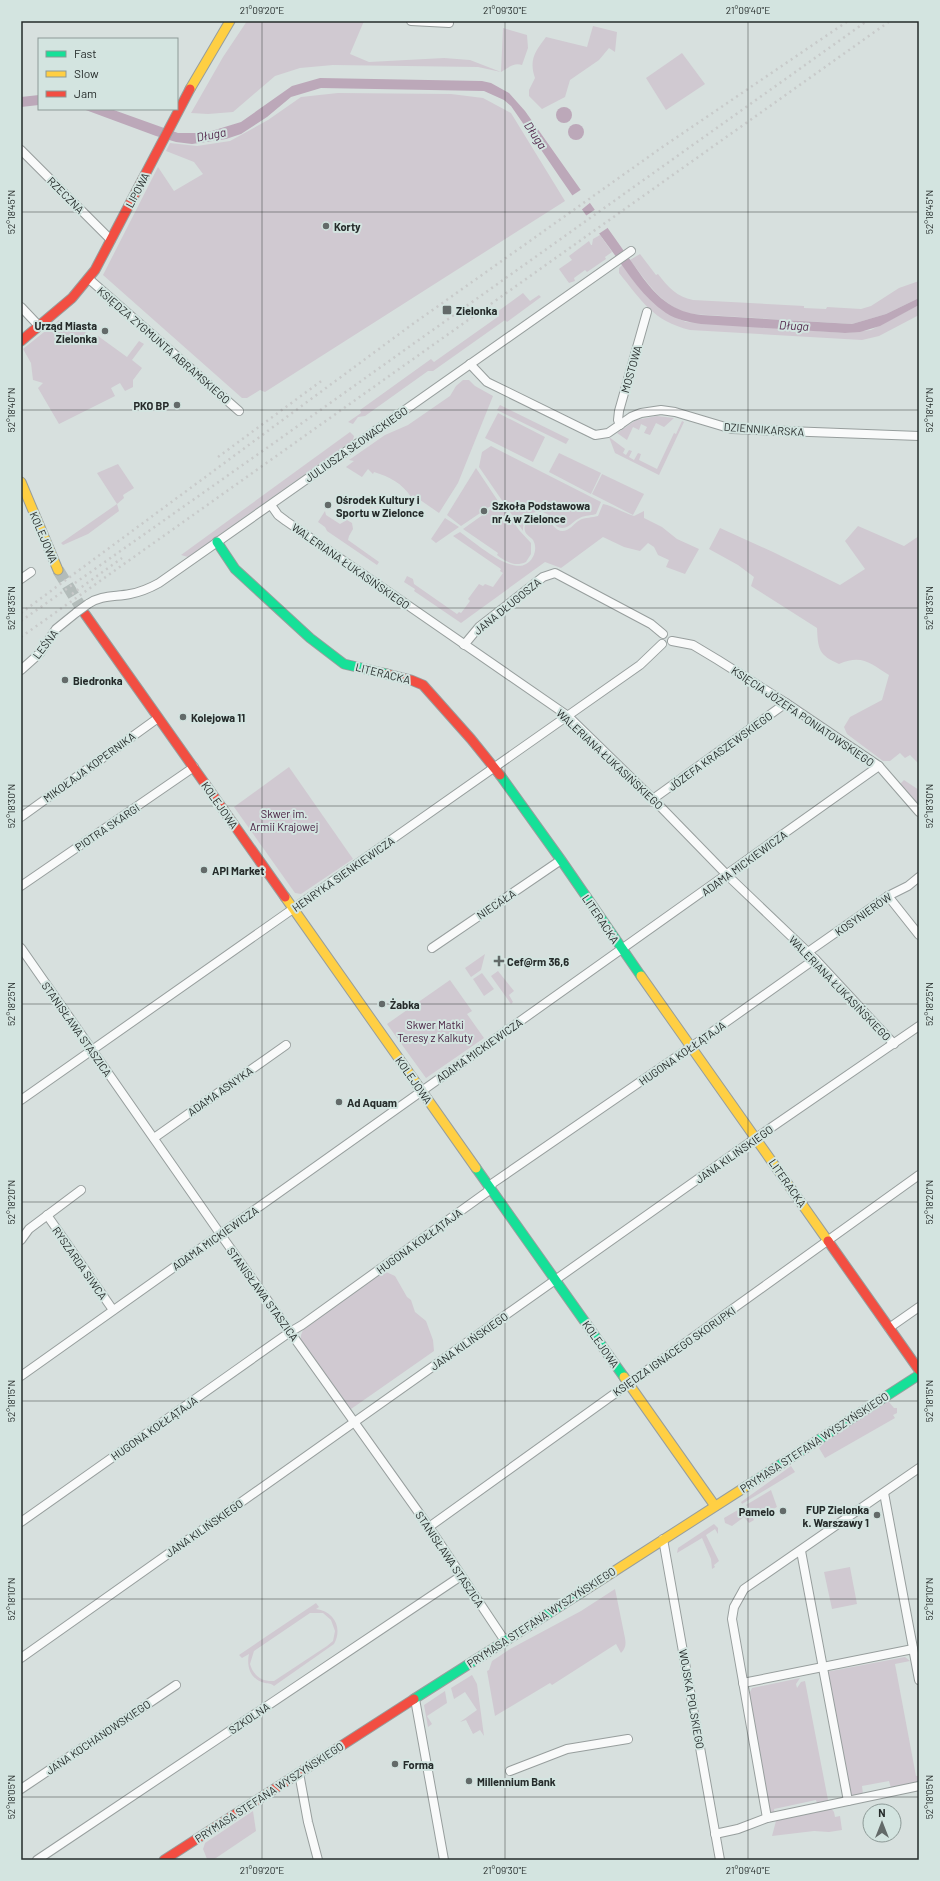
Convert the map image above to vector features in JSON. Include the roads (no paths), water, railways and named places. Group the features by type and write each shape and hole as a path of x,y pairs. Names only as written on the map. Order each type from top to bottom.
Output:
{"street":[{"name":"LIPOWA","path":"21,341 72,298 89,279 174,119 230,21"},
{"path":"411,21 449,23"},
{"name":"RZECZNA","path":"21,150 111,240"},
{"name":"JULIUSZA SŁOWACKIEGO","path":"88,604 108,596 144,590 159,583 631,250"},
{"name":"KSIĘDZA ZYGMUNTA ABRAMSKIEGO","path":"89,279 239,411"},
{"path":"21,307 39,326"},
{"name":"MOSTOWA","path":"620,425 618,420 619,411 647,312"},
{"name":"DZIENNIKARSKA","path":"470,364 487,382 592,434 604,434 641,413 661,410 675,412 732,428 919,436"},
{"name":"KOLEJOWA","path":"21,482 58,570"},
{"name":"WALERIANA ŁUKASIŃSKIEGO","path":"271,505 278,515 286,521 568,716 654,799 727,875 808,952 894,1044"},
{"name":"LITERACKA","path":"217,542 235,569 310,638 344,664 411,680 423,685 495,768 919,1370"},
{"path":"21,579 31,572"},
{"name":"JANA DŁUGOSZA","path":"464,644 479,627 543,577 555,574 651,624 663,634"},
{"name":"LEŚNA","path":"21,670 40,653 56,629 81,613 88,604"},
{"name":"KOLEJOWA","path":"81,613 194,767 715,1506"},
{"path":"663,634 669,634 672,640 668,645 662,644 660,639 663,634"},
{"name":"KSIĘCIA JÓZEFA PONIATOWSKIEGO","path":"672,640 684,642 699,648 786,703 879,766 919,812"},
{"name":"HENRYKA SIENKIEWICZA","path":"21,1100 640,665 662,644"},
{"name":"JÓZEFA KRASZEWSKIEGO","path":"654,799 786,703"},
{"name":"MIKOŁAJA KOPERNIKA","path":"21,816 158,718"},
{"name":"ADAMA MICKIEWICZA","path":"21,1376 879,766"},
{"name":"PIOTRA SKARGI","path":"21,886 194,767"},
{"name":"NIECAŁA","path":"432,948 561,860"},
{"name":"KOSYNIERÓW","path":"808,952 888,896 908,886 919,877"},
{"path":"888,896 919,936"},
{"name":"STANISŁAWA STASZICA","path":"21,948 24,958 92,1050 221,1235 355,1421 429,1527 505,1641"},
{"name":"HUGONA KOŁŁĄTAJA","path":"21,1522 302,1325 474,1202 487,1192 493,1183 691,1047 814,959"},
{"name":"JANA KILIŃSKIEGO","path":"21,1658 355,1421 556,1281 756,1138 919,1026"},
{"name":"ADAMA ASNYKA","path":"154,1138 286,1045"},
{"name":"KSIĘDZA IGNACEGO SKORUPKI","path":"429,1527 919,1174"},
{"path":"21,1240 28,1228 81,1190"},
{"name":"RYSZARDA SIWCA","path":"47,1215 113,1310"},
{"path":"889,1328 919,1307"},
{"name":"PRYMASA STEFANA WYSZYŃSKIEGO","path":"164,1860 919,1375"},
{"path":"767,1818 732,1619 734,1607 744,1589 919,1468"},
{"path":"884,1493 916,1654 919,1680"},
{"name":"WOJSKA POLSKIEGO","path":"663,1539 720,1860"},
{"path":"801,1551 824,1668 846,1801"},
{"name":"SZKOLNA","path":"37,1860 461,1576"},
{"path":"743,1683 824,1668 916,1654"},
{"name":"JANA KOCHANOWSKIEGO","path":"21,1789 176,1685"},
{"path":"415,1699 444,1860"},
{"path":"510,1771 567,1749 628,1739"},
{"path":"299,1773 308,1822 318,1860"},
{"path":"715,1834 738,1829 767,1818 919,1786"}],"water":[{"name":"Długa","path":"320,78 482,81 491,83 509,93 525,111 643,278 661,298 675,308 683,311 701,315 852,324 886,314 919,298 919,305 880,326 860,332 845,333 701,324 674,317 666,313 649,299 634,282 511,106 504,100 484,91 321,88 291,97 267,117 241,134 226,139 192,144 176,142 156,136 86,110 114,110 178,133 205,133 241,122 292,86"},
{"path":"38,95 38,105 21,107 21,97"},
{"path":"564,107 570,109 572,115 570,121 564,123 558,121 556,115 558,109"},
{"path":"576,124 582,126 584,132 582,138 576,140 570,138 568,132 570,126"}],"tunnel":[{"path":"58,570 85,614"}],"railway":[{"path":"21,613 410,326 661,148 848,21"},
{"path":"21,621 867,21"},
{"path":"21,637 890,21"},
{"path":"218,457 324,379"},
{"path":"72,594 122,558"}],"place":[{"name":"Korty","path":"326,226"},
{"name":"Zielonka","path":"447,310"},
{"name":"Urząd Miasta Zielonka","path":"105,331"},
{"name":"PKO BP","path":"177,405"},
{"name":"Ośrodek Kultury i Sportu w Zielonce","path":"328,505"},
{"name":"Szkoła Podstawowa nr 4 w Zielonce","path":"484,511"},
{"name":"Biedronka","path":"65,680"},
{"name":"Kolejowa 11","path":"183,717"},
{"name":"API Market","path":"204,870"},
{"name":"Cef@rm 36,6","path":"499,961"},
{"name":"Żabka","path":"382,1004"},
{"name":"Ad Aquam","path":"339,1102"},
{"name":"Pamelo","path":"783,1511"},
{"name":"FUP Zielonka k. Warszawy 1","path":"877,1515"},
{"name":"Forma","path":"395,1764"},
{"name":"Millennium Bank","path":"469,1781"}],"park label":[{"name":"Skwer im. Armii Krajowej","path":"284,819"},
{"name":"Skwer Matki Teresy z Kalkuty","path":"435,1030"}]}
